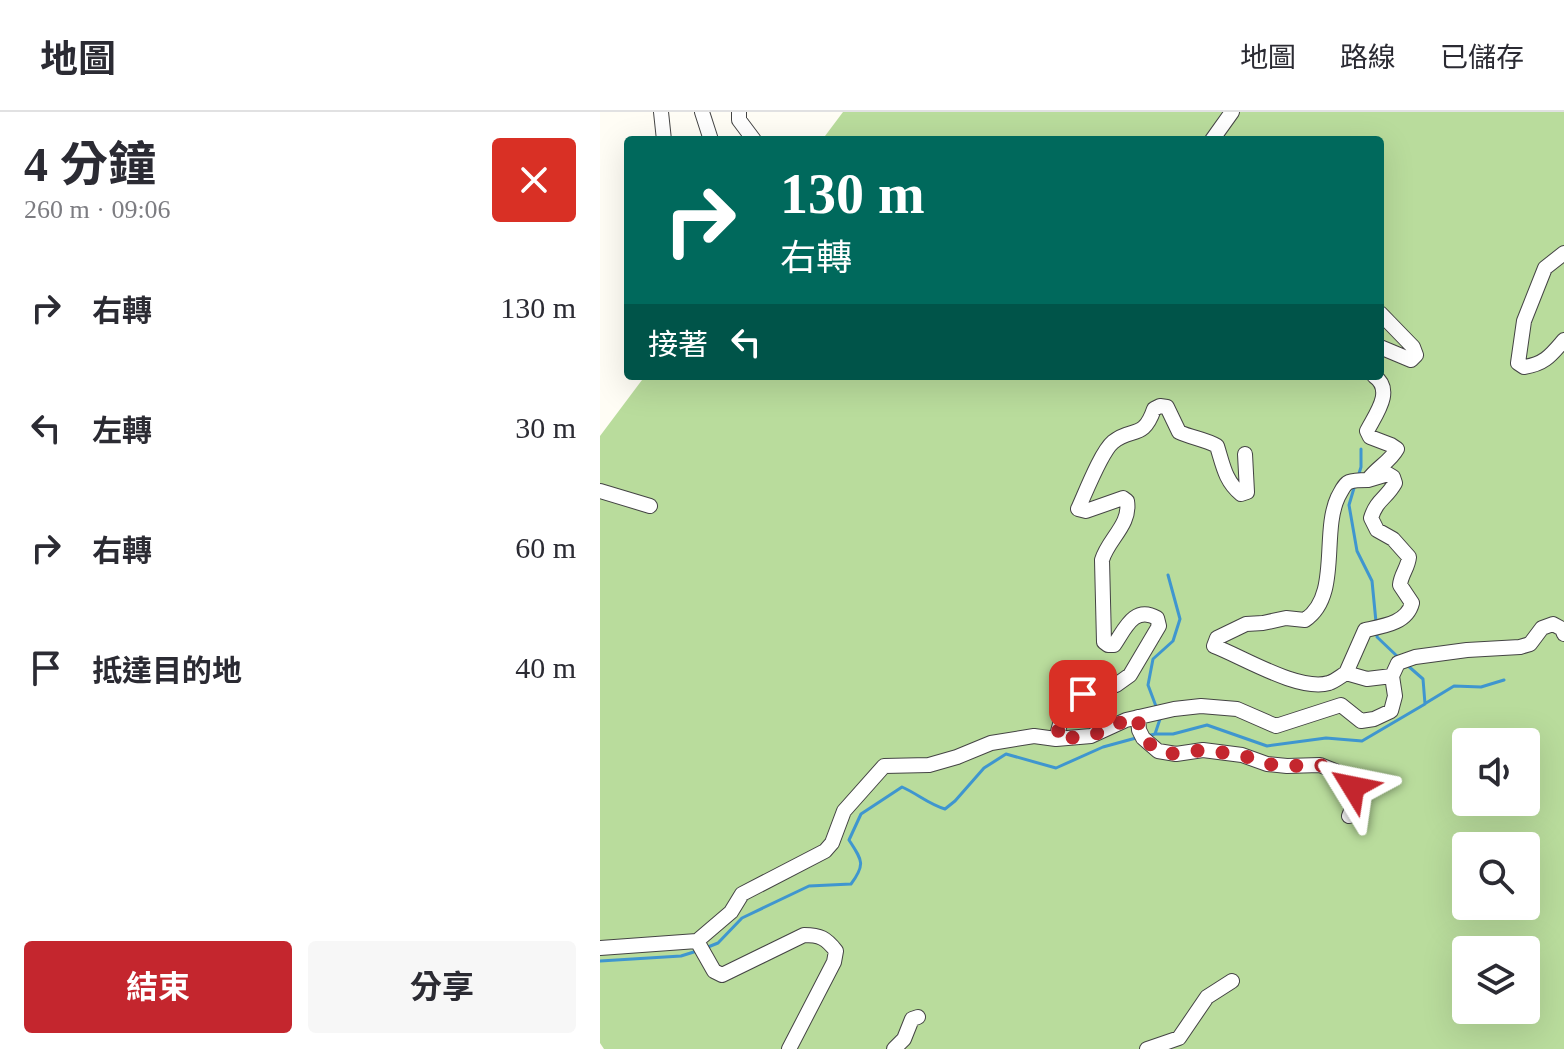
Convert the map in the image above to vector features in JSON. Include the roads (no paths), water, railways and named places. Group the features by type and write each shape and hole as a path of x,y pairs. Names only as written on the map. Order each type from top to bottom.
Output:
{"lane":[{"path":"661,112 664,136"},
{"path":"702,112 710,136"},
{"path":"739,112 739,120 751,136"},
{"path":"1215,136 1232,112"},
{"path":"1564,253 1545,268 1524,321 1518,363 1524,367 1537,365 1564,340"},
{"path":"1384,317 1413,347 1416,355 1411,360 1384,349"},
{"path":"1368,480 1393,457 1397,449 1370,437 1367,431 1384,398 1380,380"},
{"path":"1056,739 1067,698 1116,685 1130,675 1159,626 1157,618 1149,614 1140,615 1128,621 1114,645 1104,642 1102,560 1105,549 1124,525 1127,501 1123,498 1086,511 1078,509 1111,443 1139,432 1150,422 1154,409 1160,406 1167,407 1179,432 1217,446 1223,471 1241,494 1247,492 1245,454"},
{"path":"1388,474 1395,483 1376,504 1371,518 1377,530 1393,539 1409,557 1400,585 1412,603 1409,613 1402,619 1372,628 1346,673 1330,683 1311,685 1273,673 1214,646 1217,638 1246,624 1286,618 1305,620 1313,615 1327,585 1329,528 1335,503 1349,482 1368,480 1388,474"},
{"path":"600,491 650,506"},
{"path":"600,948 700,947 731,912 742,894 825,851 832,843 844,811 884,766 929,765 991,743 1034,736 1056,739 1091,736 1126,720 1146,722 1201,706 1237,709 1276,726 1341,705 1361,721 1374,719 1391,711 1395,696 1392,676 1398,663 1415,657 1467,650 1520,647 1530,644 1542,628 1553,624 1564,634"},
{"path":"1346,673 1367,679 1392,676"},
{"path":"1146,722 1158,751 1176,754 1203,750 1242,755 1267,764 1320,765 1335,771 1353,787 1353,806 1349,816"},
{"path":"700,947 714,971 722,975 804,935 818,935 829,941 836,951 834,962 789,1049"},
{"path":"1147,1049 1179,1038 1207,997 1232,981"},
{"path":"894,1049 904,1039 912,1019 918,1017"}],"waterway":[{"path":"1358,477 1361,449"},
{"path":"1354,488 1349,505 1357,551 1372,581 1376,622"},
{"path":"1157,709 1148,685 1153,659 1173,641 1180,619 1168,575"},
{"path":"1377,634 1398,657"},
{"path":"1147,736 1173,734 1207,725 1267,746 1326,738 1362,741 1425,704 1423,679 1407,665"},
{"path":"1426,703 1454,686 1481,687 1504,680"},
{"path":"1155,734 1159,716"},
{"path":"708,947 718,943 742,918 809,886 851,884 859,872 860,862 849,840 861,814 902,787 945,809 984,768 1006,754 1056,768 1103,747 1136,738"},
{"path":"600,961 681,956 697,951"}]}
